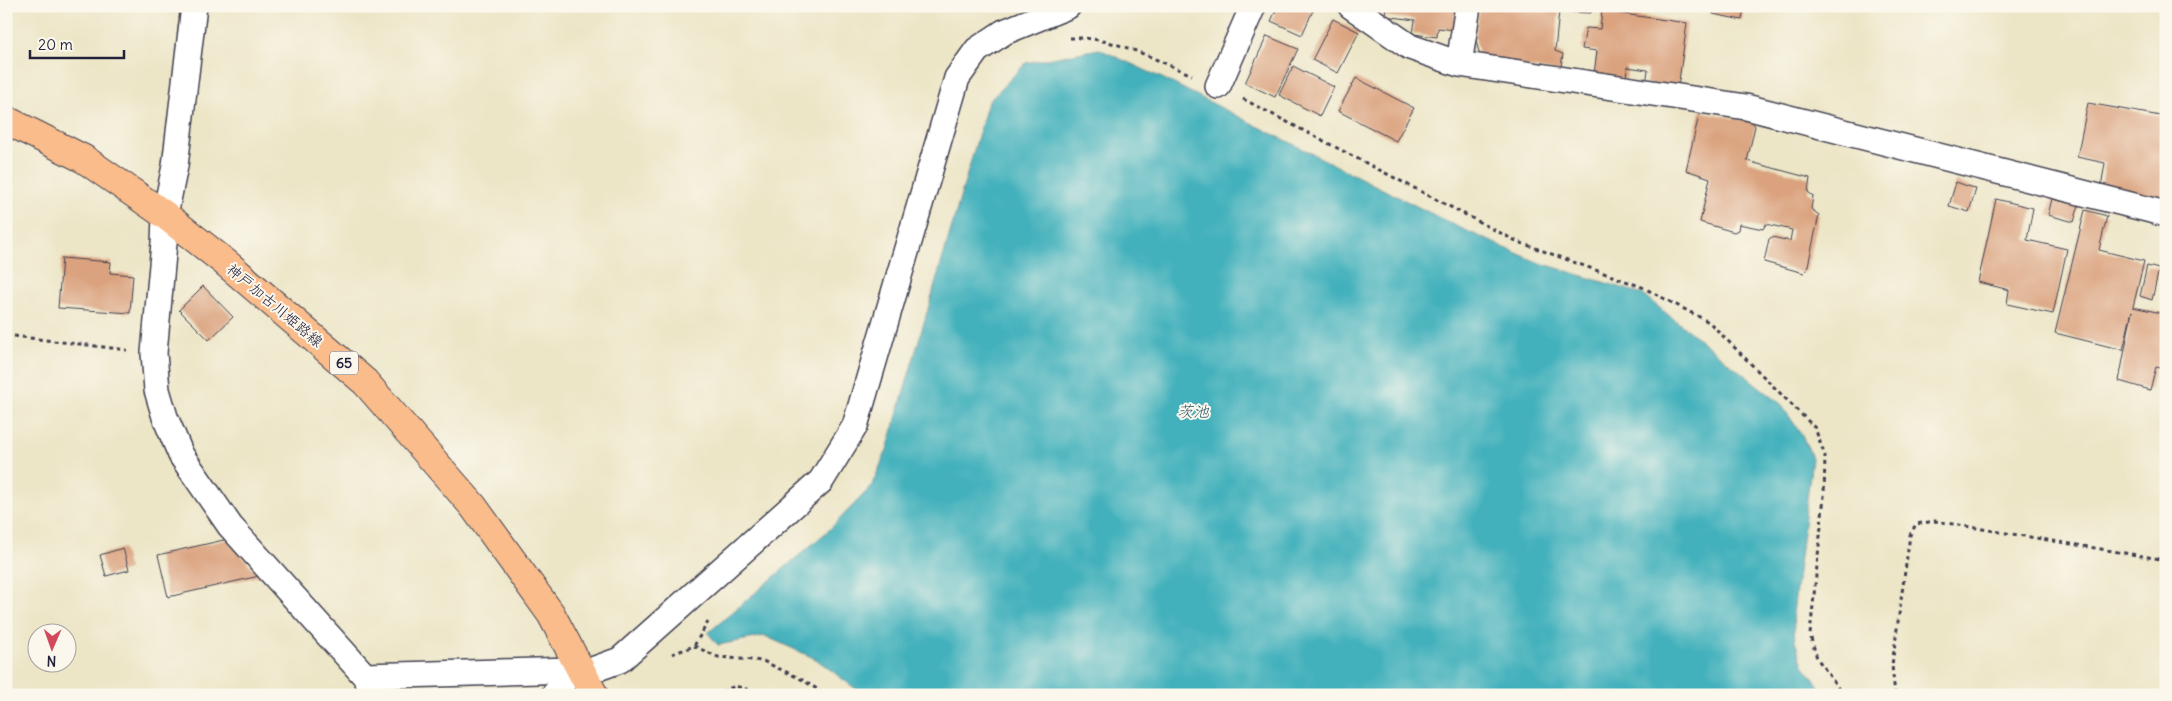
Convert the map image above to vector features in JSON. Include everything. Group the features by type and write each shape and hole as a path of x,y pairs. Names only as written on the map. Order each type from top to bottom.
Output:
{"main road":[{"name":"神戸加古川姫路線","path":"6,120 84,159 165,215 365,382 473,506 552,614 583,679"}],"street":[{"path":"194,6 175,166 165,215 154,353 157,390 164,418 181,455 230,526 370,686 583,679"},
{"path":"554,695 620,660 821,481 855,426 957,78 977,50 1004,32 1068,6"},
{"path":"1218,86 1253,6"},
{"path":"1351,6 1410,47 1459,64 1746,107 2166,214"},
{"path":"1459,64 1468,6"}],"path":[{"path":"1218,86 1516,241 1642,286 1709,322 1814,428 1825,456 1824,496 1810,635 1817,658 1843,695"},
{"path":"6,335 154,353"},
{"path":"1895,695 1892,666 1910,535 1916,524 1935,521 2166,560"},
{"path":"694,646 718,657 763,661 803,680 826,695"},
{"path":"715,695 735,686 767,695"}],"water":[{"name":"茨池","path":"1099,49 1162,78 1458,227 1537,262 1642,294 1780,403 1802,435 1812,458 1793,614 1795,641 1803,665 1826,695 864,695 816,659 765,636 718,645 708,633 829,530 871,487 887,450 988,102 1026,63"}],"building":[{"path":"1278,6 1315,6 1302,35 1271,21"},
{"path":"1386,6 1458,6 1455,30 1438,28 1437,37 1413,34 1415,20 1385,16"},
{"path":"1480,6 1525,6 1559,11 1555,51 1563,54 1560,72 1481,60 1475,37"},
{"path":"1573,6 1591,6 1591,13 1573,12"},
{"path":"1714,6 1744,6 1742,20 1713,14"},
{"path":"1602,11 1687,23 1678,88 1646,84 1648,70 1627,67 1626,79 1594,74 1597,51 1582,49 1586,28 1600,29"},
{"path":"1333,19 1359,32 1338,73 1312,60"},
{"path":"1267,36 1298,49 1275,97 1245,83"},
{"path":"1293,66 1334,87 1320,116 1279,95"},
{"path":"1356,78 1414,108 1396,141 1338,111"},
{"path":"2088,103 2166,117 2166,205 2100,193 2105,163 2077,157"},
{"path":"1700,111 1752,122 1755,126 1747,161 1810,178 1808,192 1813,196 1811,209 1819,215 1807,270 1804,273 1764,262 1769,239 1772,237 1790,241 1792,230 1766,224 1763,229 1739,224 1738,230 1734,232 1700,222 1710,178 1686,170"},
{"path":"1956,182 1976,189 1969,212 1949,206"},
{"path":"1996,199 2033,208 2027,240 2067,249 2053,314 2007,304 2009,290 1978,282"},
{"path":"2052,199 2079,205 2074,222 2048,215"},
{"path":"2085,210 2107,216 2099,250 2144,261 2133,307 2166,314 2166,369 2156,367 2150,390 2119,381 2132,311 2123,350 2055,333"},
{"path":"62,258 111,262 110,273 133,275 130,313 58,308"},
{"path":"2147,266 2159,269 2152,300 2140,296"},
{"path":"203,286 233,317 209,340 179,310"},
{"path":"228,539 259,576 168,597 158,555"},
{"path":"123,548 129,570 106,576 100,555"}]}
